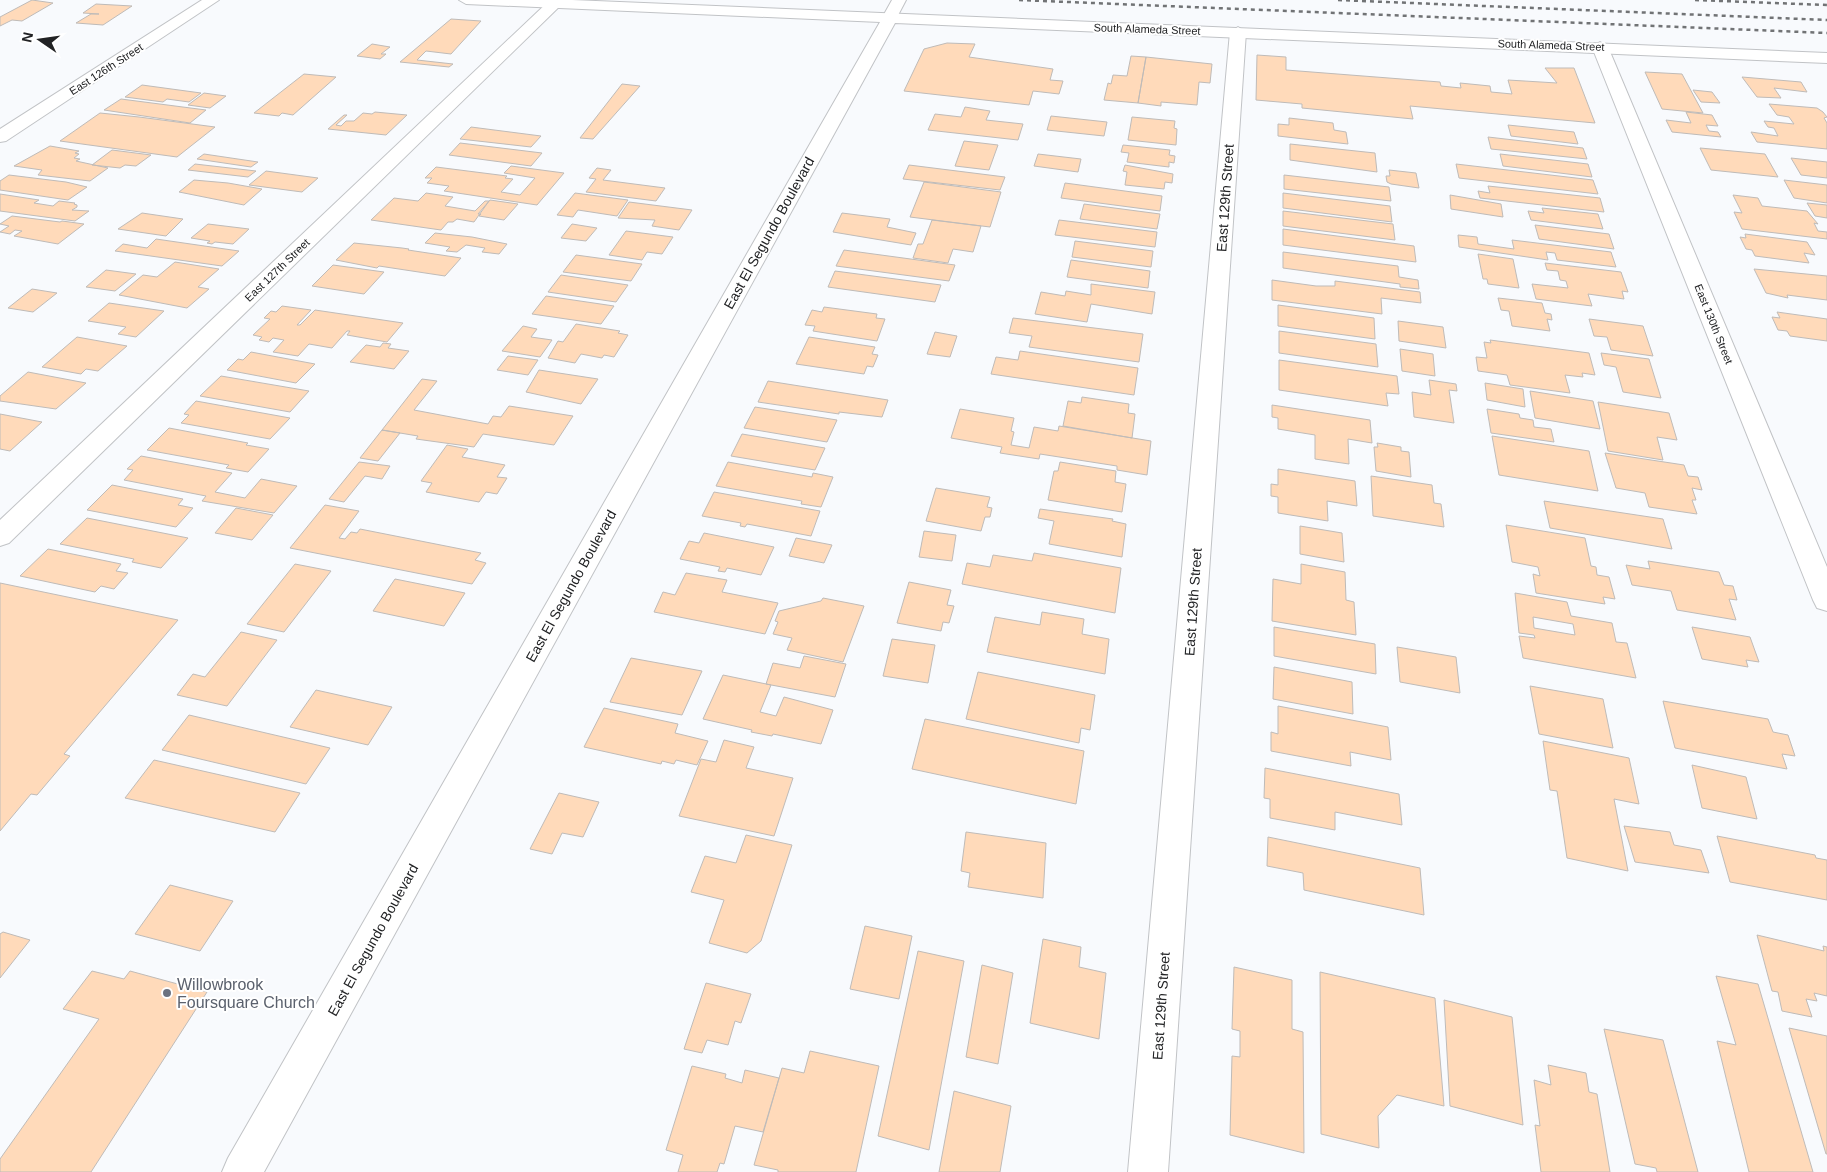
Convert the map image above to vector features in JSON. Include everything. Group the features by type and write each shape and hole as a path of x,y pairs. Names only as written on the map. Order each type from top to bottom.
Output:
{"street":[{"name":"East 126th Street","path":"0,137 212,0"},
{"name":"South Alameda Street","path":"466,0 1827,58"},
{"name":"East El Segundo Boulevard","path":"242,1172 899,0"},
{"name":"East 127th Street","path":"0,536 554,4"},
{"name":"East 129th Street","path":"1148,1172 1238,32"},
{"name":"East 130th Street","path":"1600,47 1827,600"}],"building":[{"path":"32,0 53,3 22,21 12,20 0,26 0,17"},
{"path":"96,4 132,6 103,25 76,23 91,14 99,14 83,13"},
{"path":"451,19 481,21 451,54 426,51 417,60 453,64 449,67 400,62"},
{"path":"947,43 975,44 969,57 1053,69 1050,80 1063,81 1059,94 1033,91 1029,105 904,91 924,49"},
{"path":"372,44 390,47 381,54 386,54 380,59 357,56"},
{"path":"1257,55 1286,57 1286,70 1440,82 1441,86 1461,88 1460,83 1490,86 1491,92 1512,94 1508,80 1557,83 1545,68 1574,68 1595,123 1410,106 1413,119 1302,108 1302,104 1256,100"},
{"path":"1131,56 1146,57 1138,103 1104,100 1108,83 1111,84 1113,75 1127,76"},
{"path":"1146,57 1212,64 1210,83 1199,82 1197,105 1161,102 1161,106 1138,103"},
{"path":"1645,72 1682,74 1703,113 1662,109"},
{"path":"304,74 336,77 293,115 282,113 279,116 254,113"},
{"path":"1742,77 1801,82 1807,92 1774,88 1781,98 1757,97"},
{"path":"622,84 640,86 593,139 580,138"},
{"path":"142,85 201,93 189,102 167,99 163,102 125,97"},
{"path":"1693,90 1712,92 1720,103 1701,102"},
{"path":"204,93 226,96 210,108 188,105"},
{"path":"121,99 206,110 190,123 104,110"},
{"path":"1769,104 1817,108 1823,112 1827,117 1824,118 1827,123 1827,149 1757,142 1751,132 1778,136 1774,128 1768,127 1764,121 1794,124 1789,117 1777,115"},
{"path":"965,107 990,111 986,120 1023,124 1018,140 928,130 935,114 961,117"},
{"path":"375,112 407,115 386,135 328,129 344,115 347,115 336,125 341,126 346,121 354,121 363,113 372,114"},
{"path":"1686,112 1712,115 1718,126 1706,125 1709,131 1718,132 1721,137 1672,132 1666,120 1691,123"},
{"path":"100,113 215,127 177,157 60,141"},
{"path":"1051,116 1107,122 1104,136 1047,130"},
{"path":"1132,117 1175,121 1174,128 1177,129 1176,145 1128,140"},
{"path":"1289,118 1333,123 1334,130 1346,132 1348,144 1278,136 1278,124 1289,125"},
{"path":"1508,125 1574,132 1578,144 1511,136"},
{"path":"471,127 541,136 531,147 460,139"},
{"path":"1488,137 1583,148 1587,159 1491,149"},
{"path":"964,141 998,145 989,170 955,166"},
{"path":"460,143 542,153 531,166 449,155"},
{"path":"1290,144 1375,153 1377,172 1290,160"},
{"path":"1123,145 1170,150 1169,155 1175,156 1174,163 1169,162 1169,167 1127,162 1129,153 1121,152"},
{"path":"50,146 79,151 75,153 79,154 74,158 80,159 76,161 108,168 90,181 38,175 42,170 14,166"},
{"path":"1700,148 1765,154 1778,177 1711,170"},
{"path":"112,150 151,155 136,166 125,165 120,168 92,165"},
{"path":"204,154 258,162 251,167 197,159"},
{"path":"1038,154 1081,159 1078,172 1034,166"},
{"path":"1500,154 1588,164 1592,177 1503,166"},
{"path":"1791,158 1827,162 1827,178 1801,175"},
{"path":"195,164 256,171 248,177 188,170"},
{"path":"1456,164 1593,180 1598,194 1459,178"},
{"path":"909,165 1005,177 1000,190 903,179"},
{"path":"1125,165 1173,174 1172,183 1165,182 1164,189 1125,185 1127,172 1123,171"},
{"path":"511,166 564,173 537,205 444,191 449,186 427,183 432,178 425,178 436,167 507,176 505,178 513,179 501,192 520,195 535,178 504,173"},
{"path":"597,168 611,170 603,180 665,188 656,201 586,192 596,179 589,178"},
{"path":"1389,170 1416,173 1419,188 1387,182 1386,176 1390,176"},
{"path":"266,171 318,178 302,192 249,185"},
{"path":"9,175 66,182 87,187 68,200 0,190 0,181"},
{"path":"1284,175 1389,187 1391,201 1284,189"},
{"path":"194,180 262,189 244,205 179,192"},
{"path":"1784,180 1827,185 1827,203 1794,198"},
{"path":"924,182 1001,192 990,227 910,217"},
{"path":"1065,183 1162,196 1160,211 1061,198"},
{"path":"1488,186 1600,198 1604,212 1480,198 1478,191 1490,193"},
{"path":"426,193 453,197 445,206 475,211 485,201 489,201 474,222 457,219 453,222 448,222 441,230 371,220 394,198 418,201"},
{"path":"575,193 628,200 617,216 578,210 573,217 557,215"},
{"path":"1283,193 1390,206 1392,222 1283,208"},
{"path":"0,194 39,200 34,203 53,206 59,201 75,203 77,207 72,210 89,211 75,221 0,211"},
{"path":"1450,195 1501,204 1503,217 1451,209"},
{"path":"1733,195 1758,198 1762,206 1807,211 1818,224 1814,223 1818,231 1827,232 1827,239 1742,229 1734,212 1742,213"},
{"path":"490,200 518,204 504,220 479,216 481,214 478,214"},
{"path":"629,202 692,210 679,230 652,226 655,220 618,218"},
{"path":"1807,203 1827,205 1827,218 1815,216"},
{"path":"1084,204 1160,214 1157,229 1080,219"},
{"path":"1542,208 1598,214 1603,229 1531,220 1528,211 1544,213"},
{"path":"1283,211 1393,224 1395,240 1283,226"},
{"path":"142,213 183,219 166,236 118,229"},
{"path":"842,213 890,219 887,227 916,233 911,245 833,232"},
{"path":"12,216 84,224 58,244 14,236 22,231 15,230 10,234 0,232 9,226 0,224"},
{"path":"932,220 981,226 973,252 953,249 948,263 913,258 918,244 923,244"},
{"path":"1059,220 1157,232 1155,247 1055,235"},
{"path":"208,224 249,229 233,244 215,242 212,244 207,243 210,241 191,238"},
{"path":"572,224 597,228 586,241 561,238"},
{"path":"1535,225 1609,234 1614,249 1539,239"},
{"path":"1283,229 1414,246 1416,262 1283,245"},
{"path":"626,231 673,237 662,254 647,252 642,260 609,255"},
{"path":"435,233 472,237 507,244 499,254 482,252 485,248 466,245 457,252 446,251 450,247 425,243"},
{"path":"1745,234 1807,242 1815,255 1804,253 1809,263 1755,256 1752,250 1746,249 1740,237 1746,238"},
{"path":"1458,235 1477,237 1478,244 1514,249 1512,240 1611,252 1616,267 1557,260 1555,253 1546,252 1548,260 1459,247"},
{"path":"156,239 239,251 222,266 115,251 123,244 147,248"},
{"path":"1075,241 1153,251 1151,267 1072,257"},
{"path":"354,243 402,248 461,258 445,276 379,266 377,268 336,260"},
{"path":"844,250 955,265 949,281 836,266"},
{"path":"1283,252 1398,266 1399,277 1418,280 1419,289 1400,287 1400,284 1283,268"},
{"path":"1478,254 1513,259 1519,288 1488,284 1487,279 1483,279"},
{"path":"576,255 642,264 631,281 563,272"},
{"path":"1071,260 1150,271 1148,288 1067,277"},
{"path":"175,262 219,269 198,287 209,289 187,308 119,295 143,275 157,277"},
{"path":"1545,263 1621,272 1628,292 1622,291 1624,299 1588,294 1592,306 1536,299 1532,284 1568,288 1566,281 1560,280 1558,271 1547,270"},
{"path":"333,265 384,272 364,294 312,286"},
{"path":"1754,269 1827,276 1827,300 1787,295 1788,298 1766,293"},
{"path":"106,270 136,274 115,291 86,287"},
{"path":"835,271 941,285 935,302 828,287"},
{"path":"561,275 628,285 616,302 548,292"},
{"path":"1272,280 1316,286 1335,286 1335,281 1420,292 1421,303 1381,298 1382,314 1272,300"},
{"path":"1091,284 1155,292 1152,314 1091,304 1087,322 1035,314 1041,292 1065,296 1066,291 1091,295"},
{"path":"32,289 57,293 33,312 8,308"},
{"path":"546,296 614,306 601,324 532,314"},
{"path":"1498,298 1542,303 1545,313 1551,314 1552,320 1547,319 1550,331 1512,326 1509,311 1501,310"},
{"path":"109,303 164,311 136,337 118,334 126,327 88,321"},
{"path":"1278,305 1374,318 1375,339 1278,326"},
{"path":"282,306 311,310 297,325 300,325 315,310 403,323 387,342 347,335 350,331 347,331 332,348 309,344 298,356 273,352 284,340 273,338 269,342 259,340 262,337 253,335 270,319 264,318 271,311 276,312"},
{"path":"824,307 877,314 876,318 885,319 877,341 813,331 815,326 805,325 812,310 822,312"},
{"path":"1777,312 1827,319 1827,341 1790,336 1787,331 1778,330 1772,317 1780,318"},
{"path":"1013,318 1143,334 1139,362 1029,347 1032,336 1009,333"},
{"path":"1589,319 1643,326 1653,356 1611,350 1607,337 1594,336"},
{"path":"1398,321 1443,327 1446,348 1399,341"},
{"path":"576,324 620,331 618,333 628,335 614,357 604,355 602,358 581,354 575,363 548,358 558,341 563,342"},
{"path":"523,326 537,329 531,337 552,340 540,357 502,351"},
{"path":"1279,331 1376,344 1378,367 1279,353"},
{"path":"935,332 957,336 950,357 927,354"},
{"path":"77,337 127,346 98,371 86,369 81,374 42,367"},
{"path":"809,337 875,347 872,354 878,355 873,367 867,366 864,374 796,364"},
{"path":"1490,340 1589,353 1595,375 1582,373 1583,377 1565,375 1570,393 1510,385 1507,375 1478,371 1476,357 1487,358 1484,342 1491,343"},
{"path":"383,343 391,344 388,348 409,351 394,369 350,362 366,345 380,347"},
{"path":"1400,349 1433,354 1435,376 1402,371"},
{"path":"1020,351 1138,368 1134,395 991,374 996,357 1018,360"},
{"path":"251,352 315,364 296,383 227,370 238,359 243,360"},
{"path":"1601,353 1649,359 1661,398 1623,392 1616,367 1604,365"},
{"path":"508,356 538,360 528,375 497,370"},
{"path":"1279,360 1397,376 1399,394 1386,393 1388,406 1279,390"},
{"path":"539,370 598,379 581,404 526,392"},
{"path":"28,372 86,383 56,409 0,401 0,396"},
{"path":"221,376 309,391 290,412 200,396"},
{"path":"422,379 437,381 414,410 488,424 493,416 501,417 509,406 573,416 554,445 483,434 474,447 416,439 418,436 382,430"},
{"path":"1429,380 1456,384 1457,391 1449,390 1454,423 1414,417 1412,392 1431,395"},
{"path":"768,381 888,400 882,417 839,412 839,414 758,402"},
{"path":"1485,383 1523,389 1525,407 1487,400"},
{"path":"1530,391 1593,401 1600,429 1535,418"},
{"path":"1082,397 1129,404 1128,413 1135,414 1132,438 1063,426 1068,401 1081,403"},
{"path":"196,401 290,418 270,439 181,423 189,415 184,414"},
{"path":"1598,402 1669,413 1677,440 1657,437 1663,460 1608,451"},
{"path":"1272,405 1370,420 1372,443 1348,439 1349,464 1315,459 1315,435 1278,429 1278,418 1272,417"},
{"path":"755,407 837,420 827,442 744,428"},
{"path":"960,409 1014,418 1011,431 1014,432 1011,445 1029,448 1034,427 1058,431 1059,426 1151,441 1147,475 1117,470 1117,466 1040,454 1039,459 1000,453 1002,447 951,438"},
{"path":"1487,409 1519,414 1520,418 1533,420 1534,427 1551,429 1554,442 1491,433"},
{"path":"0,414 42,422 10,451 0,449"},
{"path":"169,428 248,443 246,445 269,449 248,472 226,468 229,465 147,450"},
{"path":"382,430 400,433 378,461 360,458"},
{"path":"742,434 825,448 815,470 731,456"},
{"path":"1492,436 1589,451 1598,491 1499,475"},
{"path":"1377,443 1401,447 1401,451 1409,452 1411,477 1376,471 1374,447 1378,447"},
{"path":"447,445 468,449 462,457 505,465 497,477 507,478 497,494 486,492 479,502 426,492 432,483 421,481"},
{"path":"1605,453 1684,465 1688,476 1698,477 1702,490 1692,488 1696,500 1692,500 1697,514 1649,507 1645,493 1616,488"},
{"path":"141,456 232,473 215,492 245,498 261,479 297,486 274,513 202,501 206,496 124,480 133,470 127,469"},
{"path":"359,462 390,466 382,479 365,476 344,502 329,499"},
{"path":"728,462 812,477 813,473 833,477 821,507 801,504 802,501 716,486"},
{"path":"1060,462 1116,471 1115,482 1126,484 1122,512 1048,500 1054,471 1058,471"},
{"path":"1278,469 1355,481 1357,506 1327,501 1328,521 1278,513 1278,497 1271,496 1271,484 1278,485"},
{"path":"1371,476 1432,485 1434,503 1441,504 1444,527 1373,516"},
{"path":"112,485 183,499 178,505 193,508 176,527 87,510"},
{"path":"936,488 990,497 987,507 992,508 990,517 985,517 981,531 926,521"},
{"path":"714,492 820,511 811,536 747,524 745,527 740,526 741,523 702,516"},
{"path":"1544,501 1663,519 1672,549 1550,528"},
{"path":"325,505 359,511 339,538 345,539 351,532 357,533 360,529 481,553 475,560 486,563 472,584 290,548"},
{"path":"236,508 273,515 252,540 215,533"},
{"path":"1040,509 1113,519 1112,521 1126,524 1122,557 1049,544 1054,521 1038,518"},
{"path":"87,518 188,538 161,568 132,562 134,559 60,544"},
{"path":"1506,525 1585,538 1591,566 1596,567 1597,575 1609,577 1615,599 1603,597 1605,604 1536,593 1533,574 1540,576 1538,567 1512,562"},
{"path":"1300,526 1342,533 1344,562 1300,554"},
{"path":"924,531 956,535 952,561 919,557"},
{"path":"704,533 774,547 761,575 727,568 725,572 718,571 720,567 680,559 689,541 699,543"},
{"path":"796,538 832,545 824,563 789,556"},
{"path":"48,549 121,564 116,571 128,573 114,589 101,586 95,592 20,576"},
{"path":"1034,553 1121,568 1115,613 962,584 967,563 990,567 993,555 1032,561"},
{"path":"1648,561 1719,572 1724,585 1733,586 1737,600 1729,599 1736,620 1677,610 1671,591 1632,585 1626,565 1650,569"},
{"path":"295,564 331,571 284,632 247,624"},
{"path":"1301,564 1345,572 1346,600 1354,602 1356,635 1272,621 1273,579 1301,584"},
{"path":"686,573 727,580 722,592 778,603 765,634 654,612 663,592 675,595"},
{"path":"395,579 465,593 444,626 373,611"},
{"path":"909,582 951,590 947,605 954,606 949,623 943,622 941,631 897,623"},
{"path":"0,583 178,620 64,754 70,756 37,795 31,794 0,831"},
{"path":"1515,593 1567,602 1571,616 1612,623 1616,642 1627,643 1636,678 1523,658 1519,636 1535,638 1534,635 1519,633","holes":["1533,617 1573,624 1575,635 1534,628"]},
{"path":"823,598 864,606 843,662 787,650 792,638 773,634 778,622 775,621 779,611 821,601"},
{"path":"1042,612 1084,619 1082,634 1109,639 1105,674 987,652 995,617 1040,625"},
{"path":"1274,627 1375,644 1376,674 1274,656"},
{"path":"1692,627 1750,637 1759,662 1746,660 1748,667 1702,659"},
{"path":"241,632 277,640 227,706 177,695 193,674 205,677"},
{"path":"892,639 935,645 928,683 883,676"},
{"path":"1397,647 1456,657 1460,693 1400,682"},
{"path":"804,656 846,664 835,697 766,684 773,663 800,668"},
{"path":"631,658 702,671 682,715 610,702"},
{"path":"1274,667 1352,682 1353,714 1273,699"},
{"path":"978,672 1095,695 1090,730 1081,728 1079,743 966,719"},
{"path":"723,675 771,685 760,712 776,716 784,697 833,710 821,744 773,734 772,736 751,732 752,730 703,719"},
{"path":"1530,686 1603,699 1613,748 1539,734"},
{"path":"316,690 392,707 368,745 290,727"},
{"path":"1663,701 1768,719 1773,732 1788,735 1795,756 1782,754 1787,769 1675,748"},
{"path":"1278,706 1388,727 1391,760 1350,752 1351,766 1271,751 1271,732 1278,734"},
{"path":"604,708 678,724 675,733 708,741 697,765 676,760 674,764 662,761 661,764 584,747"},
{"path":"189,715 330,748 306,784 162,750"},
{"path":"925,719 1084,751 1076,804 912,769"},
{"path":"724,740 754,747 746,768 793,778 774,836 679,816 701,759 716,762"},
{"path":"1543,741 1629,758 1639,804 1614,799 1628,871 1567,858 1557,791 1550,790"},
{"path":"154,760 300,793 275,832 125,798"},
{"path":"1692,765 1746,777 1757,819 1702,808"},
{"path":"1265,768 1399,794 1402,825 1335,812 1335,830 1270,818 1270,799 1264,798"},
{"path":"559,793 599,802 583,837 562,833 552,854 530,849"},
{"path":"1624,826 1670,832 1674,845 1701,850 1709,873 1635,862"},
{"path":"966,832 1046,843 1043,898 968,887 970,873 961,871"},
{"path":"746,835 792,845 761,941 747,953 709,943 724,900 691,892 705,856 736,863"},
{"path":"1717,836 1815,855 1816,858 1827,860 1827,900 1730,882"},
{"path":"1268,837 1420,868 1424,915 1304,890 1303,873 1267,866"},
{"path":"170,885 233,901 200,951 135,934"},
{"path":"865,926 912,936 899,999 850,989"},
{"path":"3,932 30,940 0,978 0,934"},
{"path":"1757,935 1824,951 1823,946 1827,947 1827,996 1814,993 1817,1001 1806,999 1812,1017 1782,1011 1778,992 1772,991"},
{"path":"1043,939 1081,947 1079,967 1106,973 1099,1039 1030,1023"},
{"path":"918,951 964,961 929,1150 878,1136"},
{"path":"982,965 1013,973 998,1064 966,1057"},
{"path":"1234,967 1292,980 1292,1029 1303,1032 1304,1153 1230,1135 1232,1056 1240,1057 1240,1031 1232,1029"},
{"path":"92,971 124,979 130,971 207,992 91,1172 0,1172 0,1159 99,1019 63,1009"},
{"path":"1320,972 1435,998 1444,1106 1397,1095 1378,1116 1379,1148 1321,1134"},
{"path":"1716,976 1758,984 1813,1172 1749,1172 1717,1041 1736,1045"},
{"path":"706,983 751,994 741,1023 735,1021 728,1045 707,1040 702,1053 684,1049"},
{"path":"1444,1000 1512,1017 1523,1125 1450,1106"},
{"path":"1789,1028 1827,1036 1827,1154 1826,1154"},
{"path":"1604,1029 1663,1040 1698,1172 1657,1172 1656,1168 1635,1164"},
{"path":"810,1051 879,1066 856,1172 778,1172 778,1170 754,1165 782,1068 804,1073"},
{"path":"1548,1065 1586,1073 1589,1092 1597,1094 1610,1172 1541,1172 1535,1125 1540,1126 1534,1080 1551,1085"},
{"path":"692,1066 726,1074 725,1078 742,1083 745,1070 779,1078 763,1132 735,1126 724,1164 720,1163 717,1172 678,1172 683,1155 666,1150"},
{"path":"954,1091 1011,1106 1000,1172 939,1172"}],"railway":[{"path":"1019,0 1827,33"},
{"path":"1338,0 1827,20"},
{"path":"1695,0 1827,5"}],"place":[{"name":"Willowbrook Foursquare Church","path":"167,993"}]}
